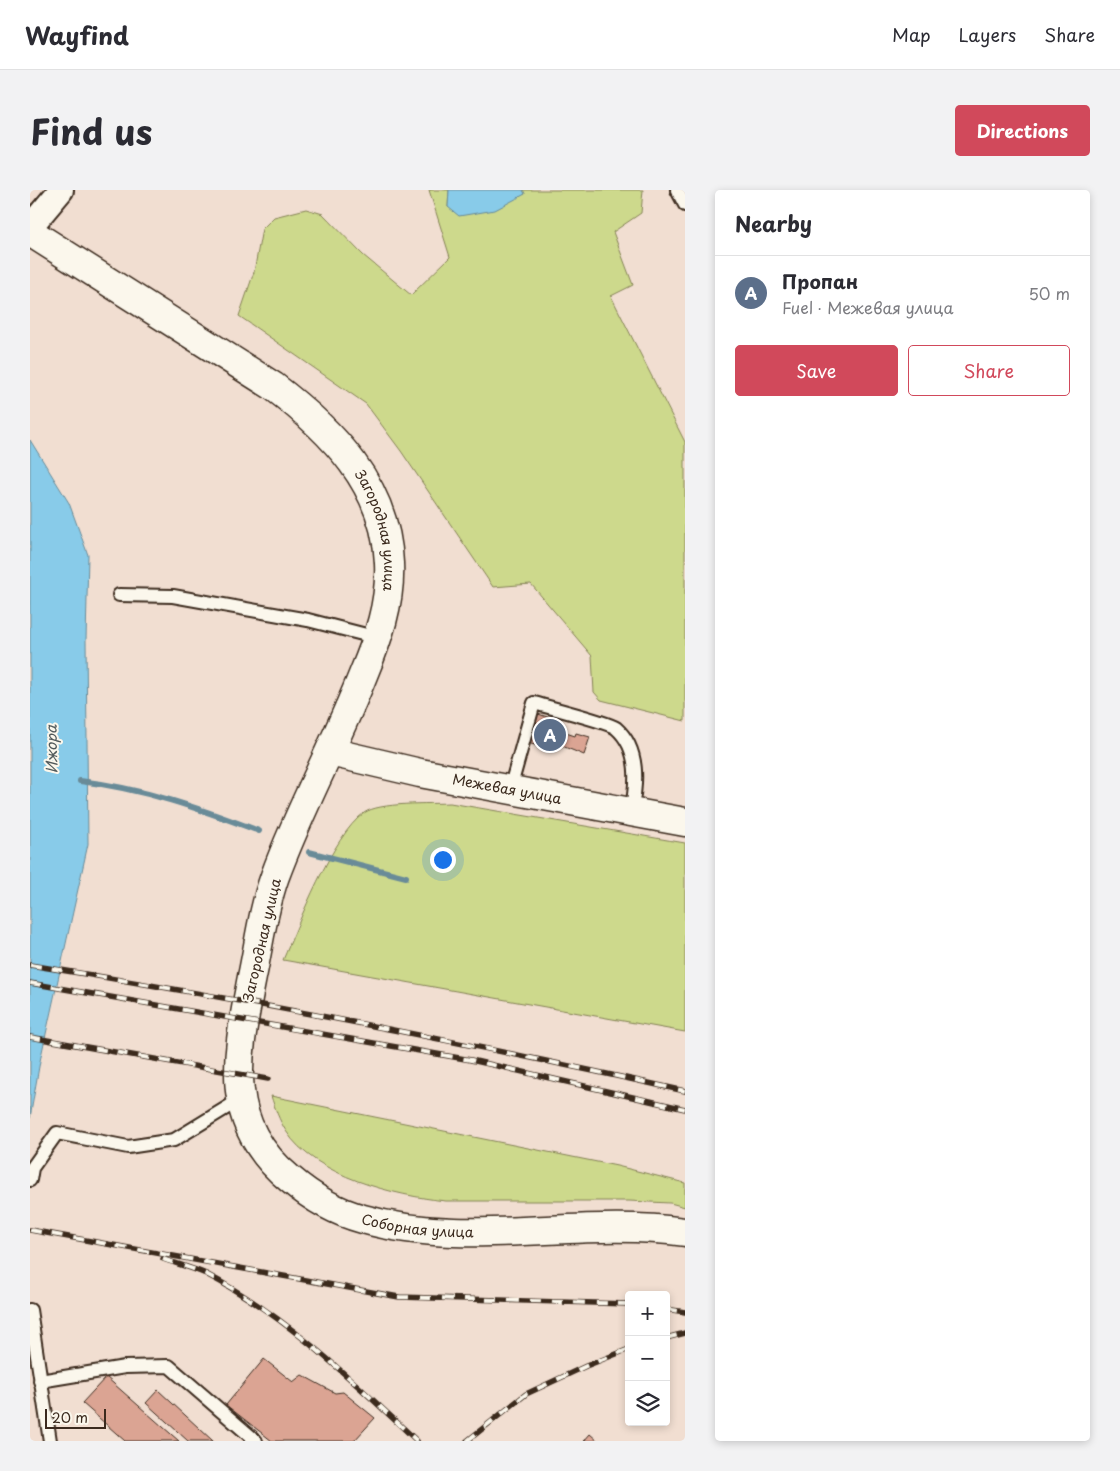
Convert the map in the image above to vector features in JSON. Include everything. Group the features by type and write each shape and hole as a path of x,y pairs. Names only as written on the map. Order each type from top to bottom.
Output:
{"main road":[{"name":"Загородная улица","path":"30,232 273,386 302,408 332,436 356,467 370,488 383,521 390,564 388,592 378,638 354,699 275,877 268,900 242,1033 239,1065"},
{"name":"Межевая улица","path":"330,752 420,773 685,822"},
{"name":"Соборная улица","path":"239,1065 240,1099 247,1123 259,1147 277,1169 302,1190 330,1206 362,1219 415,1230 478,1232 611,1227 656,1228 685,1232"}],"street":[{"path":"30,228 61,190"}],"lane":[{"path":"677,190 685,205"},
{"path":"119,595 172,596 308,620 378,638"},
{"path":"510,789 534,703 615,728 631,749 637,774 631,812"},
{"path":"30,1180 32,1168 57,1133 128,1147 174,1140 240,1099"},
{"path":"30,1310 50,1441"},
{"path":"40,1381 125,1367 169,1366 256,1441"}],"green space":[{"path":"429,190 449,190 448,207 525,194 523,190 643,190 641,213 613,232 633,285 611,296 685,442 685,721 601,700 594,692 592,656 531,584 493,587 401,451 366,404 239,316 254,272 262,229 274,217 306,209 323,214 363,255 411,295 450,257"},
{"path":"450,803 685,843 685,1032 283,960 317,881 340,840 352,824 371,809 393,805"},
{"path":"271,1096 617,1166 685,1183 685,1207 670,1203 629,1201 446,1201 381,1189 336,1172 299,1147 286,1131 277,1114"}],"water":[{"path":"449,190 523,190 525,194 495,210 459,216 448,207"},
{"name":"Ижора","path":"30,440 69,503 88,555 86,640 88,844 40,1061 30,1118"}],"building":[{"path":"538,714 557,720 554,729 575,736 576,733 590,737 584,755 550,741 548,749 528,743"},
{"path":"264,1359 293,1382 302,1375 335,1393 343,1392 375,1418 354,1441 272,1441 226,1405"},
{"path":"106,1377 179,1441 125,1441 82,1403"},
{"path":"158,1390 213,1441 188,1441 146,1403"},
{"path":"590,1434 598,1441 584,1441"}],"waterway":[{"path":"80,781 149,794 193,807 259,831"},
{"path":"309,852 406,877"}],"railway":[{"path":"30,965 358,1023 685,1091"},
{"path":"30,983 471,1060 685,1109"},
{"path":"30,1037 268,1079"},
{"path":"30,1230 399,1297 625,1304"},
{"path":"163,1259 206,1274 264,1309 343,1372 417,1441"},
{"path":"670,1310 685,1312"},
{"path":"670,1337 685,1333"},
{"path":"467,1441 526,1394 586,1366 625,1351"}],"place":[{"name":"Пропан","path":"550,735"}]}
